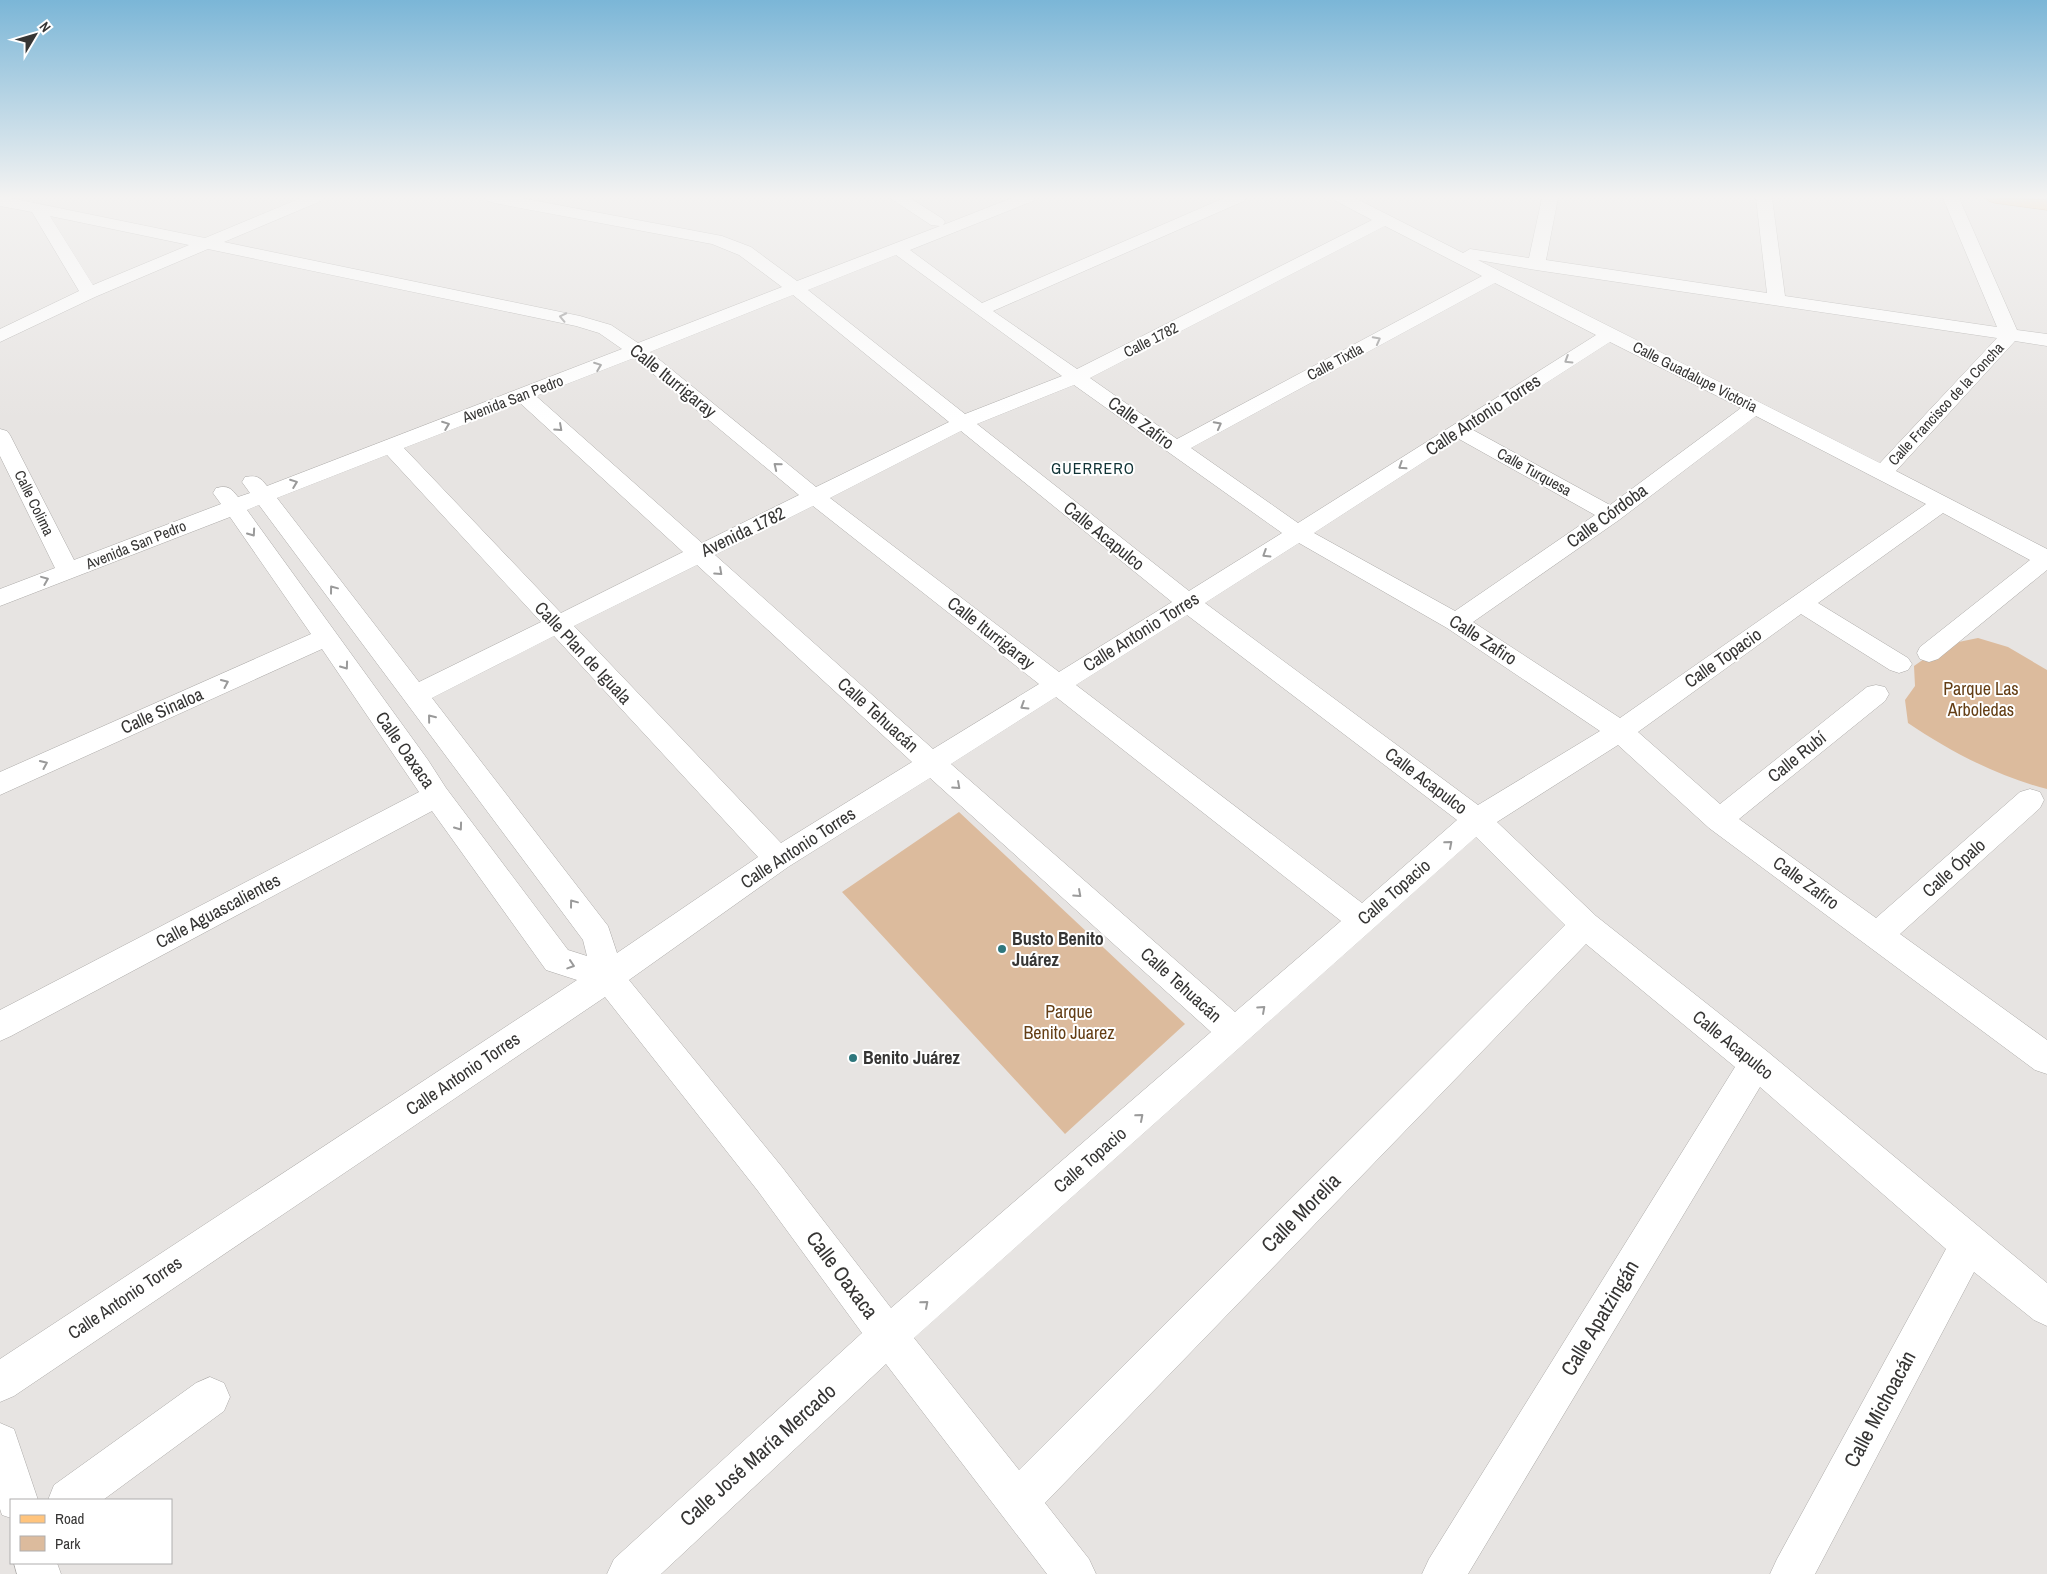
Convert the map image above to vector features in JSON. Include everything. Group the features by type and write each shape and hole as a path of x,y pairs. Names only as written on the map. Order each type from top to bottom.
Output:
{"street":[{"path":"76,271 89,292"},
{"path":"0,336 89,292 140,271"},
{"name":"Calle Iturrigaray","path":"345,271 580,321 605,329 630,346 815,497 1362,920"},
{"name":"Calle Acapulco","path":"773,271 1188,603 1477,820 1584,925 1756,1063 1969,1244 2047,1307"},
{"name":"Avenida San Pedro","path":"0,598 64,563 820,271"},
{"name":"Avenida San Pedro","path":"790,284 829,271"},
{"name":"Calle Zafiro","path":"928,271 1175,448 1298,533 1456,622 1620,731 1719,820 2047,1059"},
{"path":"980,310 1069,271"},
{"name":"Calle 1782","path":"1077,377 1283,271"},
{"name":"Calle Guadalupe Victoria","path":"1486,271 1883,472 2047,559"},
{"path":"1580,271 2047,340"},
{"path":"1773,271 1777,300"},
{"name":"Calle Francisco de la Concha","path":"1883,472 2010,335 1983,271"},
{"name":"Calle Tixtla","path":"1175,448 1495,276"},
{"name":"Calle Antonio Torres","path":"0,1382 608,977 778,858 1188,603 1610,334"},
{"name":"Avenida San Pedro","path":"258,488 390,446 523,395 630,346"},
{"name":"Avenida 1782","path":"414,696 962,423 1077,377"},
{"name":"Calle Tehuacán","path":"523,395 1235,1033"},
{"name":"Calle Córdoba","path":"1456,622 1611,514 1754,408"},
{"name":"Calle Turquesa","path":"1458,430 1611,514"},
{"name":"Calle Colima","path":"0,435 64,563"},
{"name":"Calle Plan de Iguala","path":"390,446 556,625 778,858"},
{"name":"Calle Oaxaca","path":"258,488 597,935 608,977 770,1179 888,1336 1074,1574"},
{"name":"Calle Oaxaca","path":"228,500 418,767 436,796 558,960 608,977"},
{"name":"Calle Topacio","path":"888,1336 1477,820 1620,731 1942,503"},
{"path":"1929,653 2047,559"},
{"name":"Avenida San Pedro","path":"0,578 64,563"},
{"path":"1800,603 1899,664"},
{"name":"Calle Sinaloa","path":"0,784 325,638"},
{"name":"Calle Rubí","path":"1719,820 1876,694"},
{"path":"418,767 456,748"},
{"name":"Calle Aguascalientes","path":"0,1026 436,796"},
{"name":"Calle Ópalo","path":"1878,936 2030,800"},
{"name":"Calle Morelia","path":"1018,1500 1584,925"},
{"name":"Calle Apatzingán","path":"1444,1574 1756,1063"},
{"name":"Calle Michoacán","path":"1792,1574 1969,1244"},
{"name":"Calle José María Mercado","path":"628,1574 888,1336"},
{"path":"71,1499 210,1397"},
{"path":"0,1443 17,1499"}],"green space":[{"name":"Parque Las Arboledas","path":"1978,638 2008,647 2047,670 2047,789 2011,778 1975,762 1908,723 1905,700 1915,686 1914,666 1944,645"},
{"name":"Parque Benito Juarez","path":"959,812 1185,1024 1065,1134 842,892"}],"place":[{"name":"Busto Benito Juárez","path":"1002,949"},
{"name":"Benito Juárez","path":"853,1058"}],"district":[{"name":"GUERRERO","path":"1093,468"}]}
